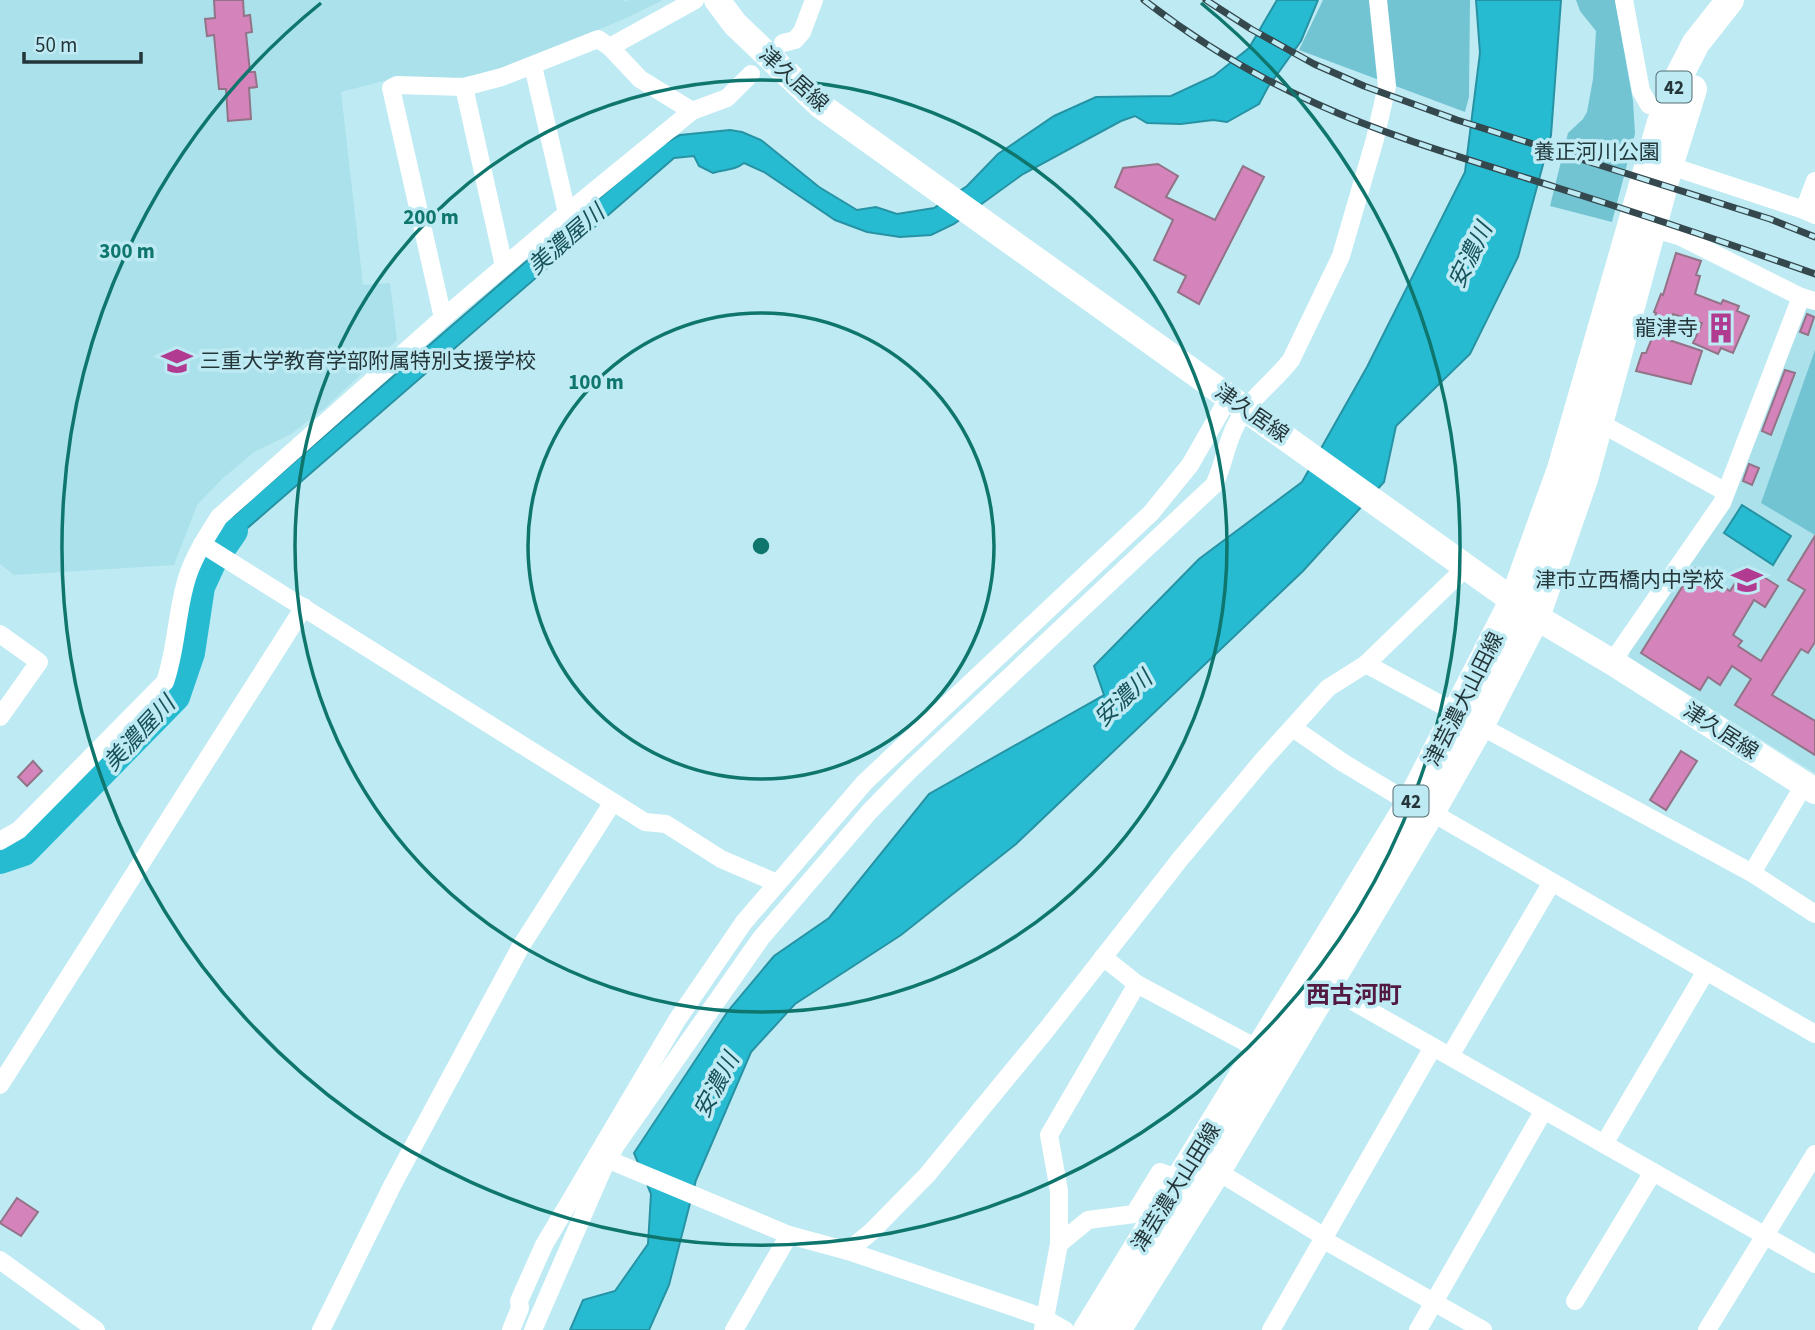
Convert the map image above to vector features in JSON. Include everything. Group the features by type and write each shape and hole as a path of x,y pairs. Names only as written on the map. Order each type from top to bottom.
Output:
{"main road":[{"name":"津久居線","path":"717,0 735,24 821,106 1536,617 1810,788"},
{"name":"津芸濃大山田線","path":"1117,1330 1216,1171 1317,981 1420,808 1469,719 1536,617 1584,479 1673,150 1725,7"},
{"name":"津芸濃大山田線","path":"1469,719 1561,469 1661,122 1678,78 1696,43 1725,7"},
{"name":"津芸濃大山田線","path":"1087,1330 1260,1050 1317,981"}],"street":[{"path":"610,47 695,0"},
{"path":"783,43 795,40 802,32 814,0"},
{"path":"533,1330 616,1145 761,938 863,819 909,771 1214,485 1237,422 1257,394 1291,360 1340,256 1375,139 1387,86 1378,0"},
{"path":"1624,0 1641,91 1649,106"},
{"path":"443,318 391,88 397,85 464,87 502,78 598,39 610,47 640,79 692,111"},
{"path":"533,66 567,213"},
{"path":"0,841 19,830 164,682 172,661 184,586 202,544 219,517 443,318 567,213 692,111 727,99 751,74"},
{"path":"464,87 504,266"},
{"path":"1683,170 1809,213 1815,181"},
{"path":"1612,662 1722,503 1808,299 1679,236 1665,232"},
{"path":"511,1330 520,1308 519,1301 544,1245 677,1020 724,950 777,883 865,782 1151,513 1190,465 1232,399"},
{"path":"1600,423 1726,492"},
{"path":"202,544 645,822 666,824 721,859 777,883"},
{"path":"848,1251 871,1232 927,1175 1263,760 1328,688 1366,664 1457,576"},
{"path":"0,1085 304,607"},
{"path":"0,634 39,662 0,717"},
{"path":"1366,664 1752,873 1815,914"},
{"path":"1293,728 1342,762 1420,808 1815,1034"},
{"path":"1752,873 1810,788"},
{"path":"321,1330 393,1184 521,946 613,802"},
{"path":"1450,1056 1552,882"},
{"path":"1103,957 1137,984 1260,1050"},
{"path":"1604,1144 1706,971"},
{"path":"1317,981 1815,1264"},
{"path":"1044,1325 1059,1244 1059,1191 1049,1135 1137,984"},
{"path":"1271,1330 1433,1047"},
{"path":"1418,1330 1544,1110"},
{"path":"1707,1330 1815,1154"},
{"path":"597,1155 786,1234 848,1251 1044,1325 1065,1330"},
{"path":"1059,1244 1088,1220 1134,1214 1160,1172 1180,1179 1216,1171 1324,1238 1483,1330"},
{"path":"1576,1301 1653,1171"},
{"path":"734,1330 786,1234"},
{"path":"0,1260 96,1330"}],"shaded area":[{"path":"0,0 663,0 622,20 497,71 458,78 392,79 341,92 363,285 390,283 397,340 325,408 291,434 254,452 222,479 197,505 174,565 14,575 0,564"},
{"name":"津市立西橋内中学校","path":"1815,307 1815,773 1630,658 1629,652 1728,507 1806,309"}],"green space":[{"path":"1323,0 1470,0 1469,97 1465,112 1299,50"},
{"name":"養正河川公園","path":"1576,0 1615,0 1633,101 1635,134 1612,222 1550,206 1568,133 1587,112 1593,79 1596,31 1580,11"},
{"path":"1815,350 1815,535 1761,503"}],"water":[{"path":"1277,0 1318,0 1301,41 1259,104 1227,122 1213,120 1181,124 1147,123 1135,116 1121,121 1023,174 954,224 931,235 900,237 867,232 835,220 764,172 744,163 733,169 713,173 699,166 694,156 674,158 244,531 228,553 212,542 228,521 256,495 625,176 664,144 680,135 730,130 761,140 819,187 857,210 876,207 897,214 934,208 967,186 998,154 1054,116 1096,97 1171,96 1214,76 1249,48"},
{"name":"安濃川","path":"1476,0 1561,0 1551,135 1518,257 1470,354 1396,426 1384,482 1303,571 1016,844 901,935 795,1004 751,1052 696,1180 669,1285 649,1330 570,1330 583,1300 615,1291 648,1244 651,1194 634,1153 728,1011 774,956 829,918 929,794 1104,695 1094,666 1199,559 1302,482 1367,367 1465,172 1480,53"},
{"path":"1742,505 1791,536 1773,565 1724,533"}],"building":[{"path":"214,0 243,0 244,16 250,15 252,32 246,33 250,72 255,72 257,87 249,88 251,119 228,121 226,89 219,89 214,35 207,36 205,19 215,18"},
{"path":"1158,164 1178,176 1166,197 1215,220 1243,166 1264,177 1199,304 1178,292 1186,276 1154,260 1173,220 1115,187 1123,168"},
{"path":"1676,253 1701,261 1696,275 1700,276 1695,294 1721,304 1723,300 1739,306 1737,311 1749,316 1733,353 1721,348 1718,354 1693,343 1702,323 1673,314 1666,339 1702,351 1691,384 1636,371 1642,353 1646,353 1655,331 1651,330 1656,313 1654,312 1661,294 1663,295"},
{"path":"1807,314 1814,317 1808,335 1800,332"},
{"path":"1785,370 1795,373 1771,435 1762,431"},
{"path":"1749,464 1759,468 1752,485 1743,481"},
{"path":"1815,536 1815,642 1808,653 1801,649 1772,695 1815,721 1815,755 1735,705 1751,679 1732,666 1720,685 1708,677 1700,690 1641,653 1694,568 1730,591 1746,566 1778,586 1765,607 1754,600 1733,635 1742,641 1738,646 1761,661 1805,590 1788,580"},
{"path":"1681,751 1697,761 1666,810 1650,800"},
{"path":"33,761 42,771 27,786 18,777"},
{"path":"17,1198 38,1212 21,1236 0,1223"}],"waterway":[{"name":"美濃屋川","path":"0,860 24,852 176,697 191,653 201,587 212,563 234,531"}],"railway":[{"path":"1144,0 1185,30 1249,70 1346,117 1815,274"},
{"path":"1206,0 1314,64 1364,86 1457,120 1770,219 1815,237"}],"place":[{"name":"龍津寺","path":"1721,328"},
{"name":"三重大学教育学部附属特別支援学校","path":"177,361"},
{"name":"津市立西橋内中学校","path":"1747,580"}],"district":[{"name":"西古河町","path":"1354,995"}]}
